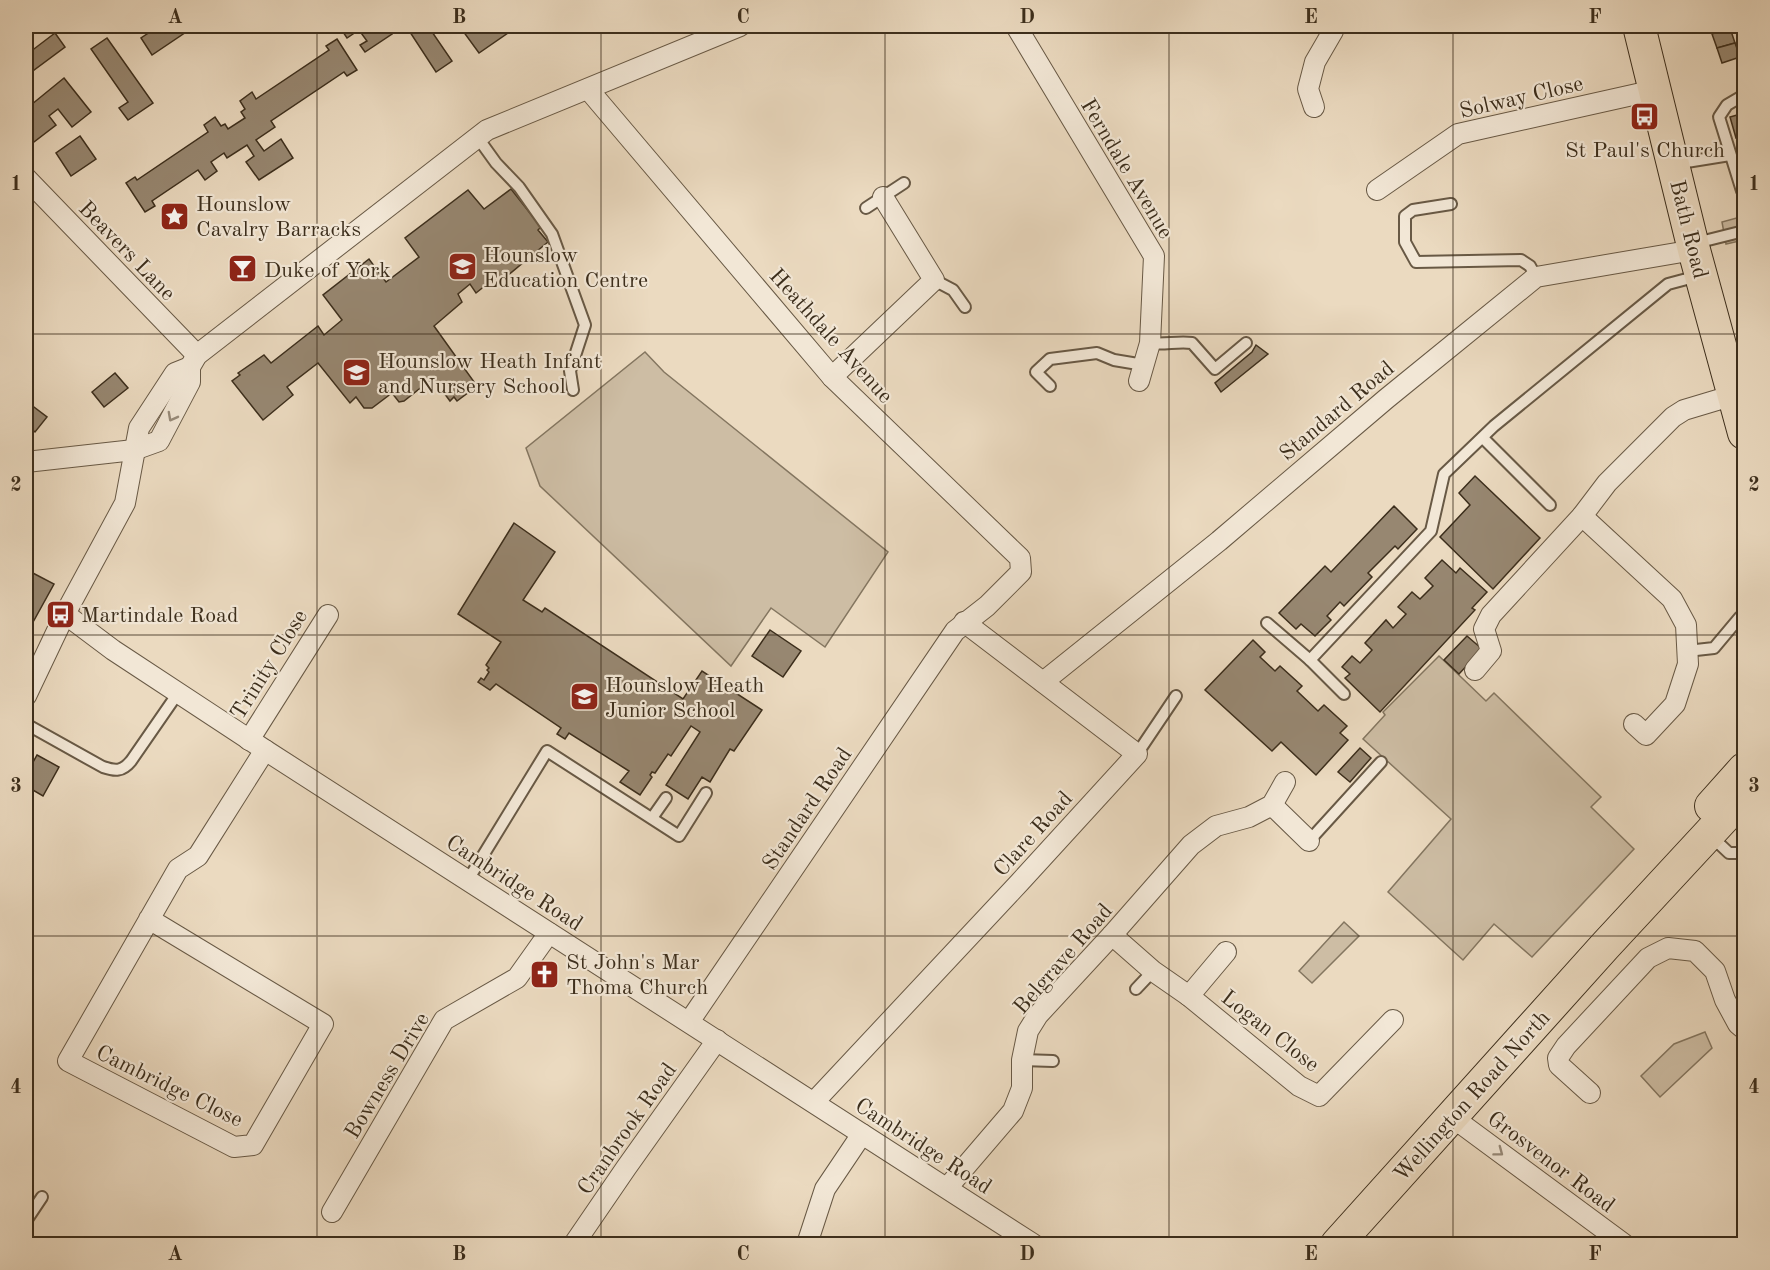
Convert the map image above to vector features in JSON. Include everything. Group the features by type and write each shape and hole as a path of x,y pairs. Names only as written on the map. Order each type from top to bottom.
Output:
{"main road":[{"name":"Bath Road","path":"1639,26 1696,256 1744,433"},
{"name":"Wellington Road North","path":"1605,945 1630,908 1744,769"},
{"name":"Wellington Road North","path":"1337,1245 1605,945 1634,917 1744,796"}],"street":[{"path":"26,462 134,450 159,441 190,382 193,361 487,130 740,26"},
{"name":"Ferndale Avenue","path":"1016,26 1154,256 1150,343 1141,373"},
{"path":"1314,107 1308,89 1315,62 1333,31 1331,26"},
{"name":"Heathdale Avenue","path":"588,89 832,377 1020,558 1021,572 987,606 964,622"},
{"name":"Solway Close","path":"1377,190 1458,134 1655,90"},
{"name":"Beavers Lane","path":"26,178 193,361"},
{"path":"832,377 934,280 883,197"},
{"name":"Standard Road","path":"1043,682 1219,541 1377,406 1536,277 1696,256"},
{"path":"1475,670 1491,651 1484,629 1491,615 1582,516 1607,483 1673,417 1684,410 1734,395"},
{"path":"26,696 65,614 125,503 134,450"},
{"path":"1582,516 1672,599 1686,625 1688,663 1675,704 1646,735 1634,724"},
{"name":"Cambridge Road","path":"65,614 113,650 257,745 1033,1245"},
{"name":"Trinity Close","path":"257,745 328,615"},
{"path":"964,622 1137,754"},
{"name":"Standard Road","path":"689,1022 955,631 964,622"},
{"name":"Cambridge Close","path":"148,918 323,1024 253,1145 234,1147 68,1061 148,918 178,869 198,856 257,745"},
{"name":"Clare Road","path":"814,1102 1137,754"},
{"path":"1285,782 1272,806 1309,841"},
{"name":"Belgrave Road","path":"947,1188 1013,1111 1022,1088 1022,1059 1028,1031 1038,1015 1191,845 1216,826 1249,817 1272,806"},
{"name":"Bowness Drive","path":"332,1212 444,1020 517,978 549,933"},
{"name":"Logan Close","path":"1112,935 1153,971 1189,996 1299,1086 1319,1095 1393,1020"},
{"path":"1590,1093 1558,1065 1558,1058 1566,1046 1648,958 1668,948 1695,951 1715,971 1725,1000 1738,1024 1744,1029"},
{"path":"1189,996 1226,952"},
{"name":"Cranbrook Road","path":"574,1245 717,1040"},
{"name":"Grosvenor Road","path":"1452,1117 1624,1245"},
{"path":"807,1245 825,1189 862,1134"}],"lane":[{"path":"1744,95 1727,105 1719,117 1744,192"},
{"path":"478,138 496,163 519,187 552,234 585,325 570,371 573,390"},
{"path":"1674,164 1730,155"},
{"path":"866,208 904,183"},
{"path":"1450,204 1413,210 1405,216 1405,242 1416,262 1521,260 1530,266 1536,277"},
{"path":"1310,660 1431,531 1444,474 1482,438 1668,284 1696,256 1744,231"},
{"path":"934,280 953,290 965,307"},
{"path":"1150,343 1163,345 1192,343 1215,369 1246,343"},
{"path":"1050,386 1036,372 1050,359 1097,352 1141,373"},
{"path":"1482,438 1550,505"},
{"path":"1687,651 1714,648 1740,617"},
{"path":"1267,623 1310,660 1344,694"},
{"path":"26,724 103,767 120,770 131,761 178,693"},
{"path":"1137,754 1176,696"},
{"path":"468,880 547,751 678,836 706,793"},
{"path":"1309,841 1381,762"},
{"path":"652,818 666,798"},
{"path":"1709,834 1729,853 1744,853"},
{"path":"1136,989 1153,971"},
{"path":"1022,1059 1053,1061"},
{"path":"26,1221 42,1197"}],"shaded area":[{"path":"1744,216 1744,240 1726,244 1722,222"},
{"path":"645,352 664,372 888,552 825,647 771,608 731,666 540,486 526,448"},
{"path":"1439,656 1486,701 1494,693 1601,797 1591,807 1634,849 1532,957 1494,924 1463,960 1388,892 1451,819 1363,739 1385,715 1383,712"},
{"path":"1344,922 1359,936 1312,983 1299,971"},
{"path":"1705,1032 1712,1048 1660,1097 1641,1076 1674,1044"}],"building":[{"path":"159,26 195,26 152,55 141,38"},
{"path":"339,26 386,26 392,34 365,52 360,45 367,41 359,30 347,38"},
{"path":"406,26 428,26 452,61 436,72"},
{"path":"518,26 479,53 460,27"},
{"path":"1730,28 1735,43 1717,48 1712,34"},
{"path":"55,33 65,47 26,76 26,55"},
{"path":"107,38 153,103 128,120 119,108 128,102 91,49"},
{"path":"337,39 357,70 347,76 344,72 271,121 275,127 256,140 264,151 281,139 293,158 259,180 246,162 254,156 247,145 227,158 224,153 211,162 217,171 205,180 198,170 152,201 155,206 145,212 126,183 135,177 137,180 208,132 204,125 215,117 221,126 225,124 228,129 245,118 241,112 245,109 240,101 252,92 256,99 329,50 326,46"},
{"path":"1735,43 1740,57 1722,63 1717,48"},
{"path":"64,78 91,112 72,127 58,109 49,116 56,125 30,145 26,140 26,109"},
{"path":"1744,113 1744,136 1736,138 1730,117"},
{"path":"80,136 96,159 71,176 56,153"},
{"path":"511,189 541,227 538,230 548,242 495,286 491,281 476,293 470,284 458,294 462,302 434,326 477,386 457,401 454,397 450,401 433,378 404,401 399,402 392,393 372,408 364,408 356,397 350,403 318,363 287,387 293,395 263,420 232,381 240,375 238,373 264,355 271,363 318,326 324,335 342,320 323,295 369,259 386,282 419,257 405,238 468,190 484,209"},
{"path":"1256,345 1268,354 1221,392 1215,383 1252,352"},
{"path":"115,373 128,388 104,407 92,392"},
{"path":"26,401 47,417 35,432 26,424"},
{"path":"1475,476 1540,538 1493,589 1440,537 1470,505 1459,493"},
{"path":"1394,506 1417,529 1398,549 1395,546 1368,573 1372,577 1344,606 1340,602 1327,616 1331,620 1315,636 1301,624 1296,629 1279,613 1325,566 1331,572"},
{"path":"514,523 555,552 523,600 542,612 545,608 683,699 702,671 762,710 734,751 730,749 710,782 702,777 688,799 666,785 700,732 691,726 671,756 668,754 655,773 652,772 650,775 652,777 640,795 620,782 629,771 569,733 565,739 557,734 561,728 496,684 490,690 478,682 481,678 484,680 489,672 486,665 501,642 458,614"},
{"path":"1442,560 1456,573 1460,568 1487,592 1472,608 1475,610 1380,712 1345,678 1350,674 1342,667 1352,656 1360,663 1372,650 1365,643 1386,620 1393,628 1406,614 1398,607 1412,592 1420,599 1433,586 1425,578"},
{"path":"29,571 54,584 32,624 26,620 26,596 32,584 26,580"},
{"path":"770,630 801,651 783,677 752,656"},
{"path":"1467,636 1482,649 1459,674 1444,660"},
{"path":"1253,640 1265,652 1260,657 1275,671 1280,666 1302,686 1297,691 1318,711 1324,705 1347,726 1340,733 1348,740 1316,775 1281,742 1272,751 1205,690"},
{"path":"1360,748 1371,758 1350,782 1338,772"},
{"path":"37,755 59,767 43,796 26,786 26,775"}],"place":[{"name":"St Paul's Church","path":"1645,117"},
{"name":"Hounslow Cavalry Barracks","path":"175,216"},
{"name":"Hounslow Education Centre","path":"462,267"},
{"name":"Duke of York","path":"243,269"},
{"name":"Hounslow Heath Infant and Nursery School","path":"357,373"},
{"name":"Martindale Road","path":"60,614"},
{"name":"Hounslow Heath Junior School","path":"584,697"},
{"name":"St John's Mar Thoma Church","path":"545,974"}]}
